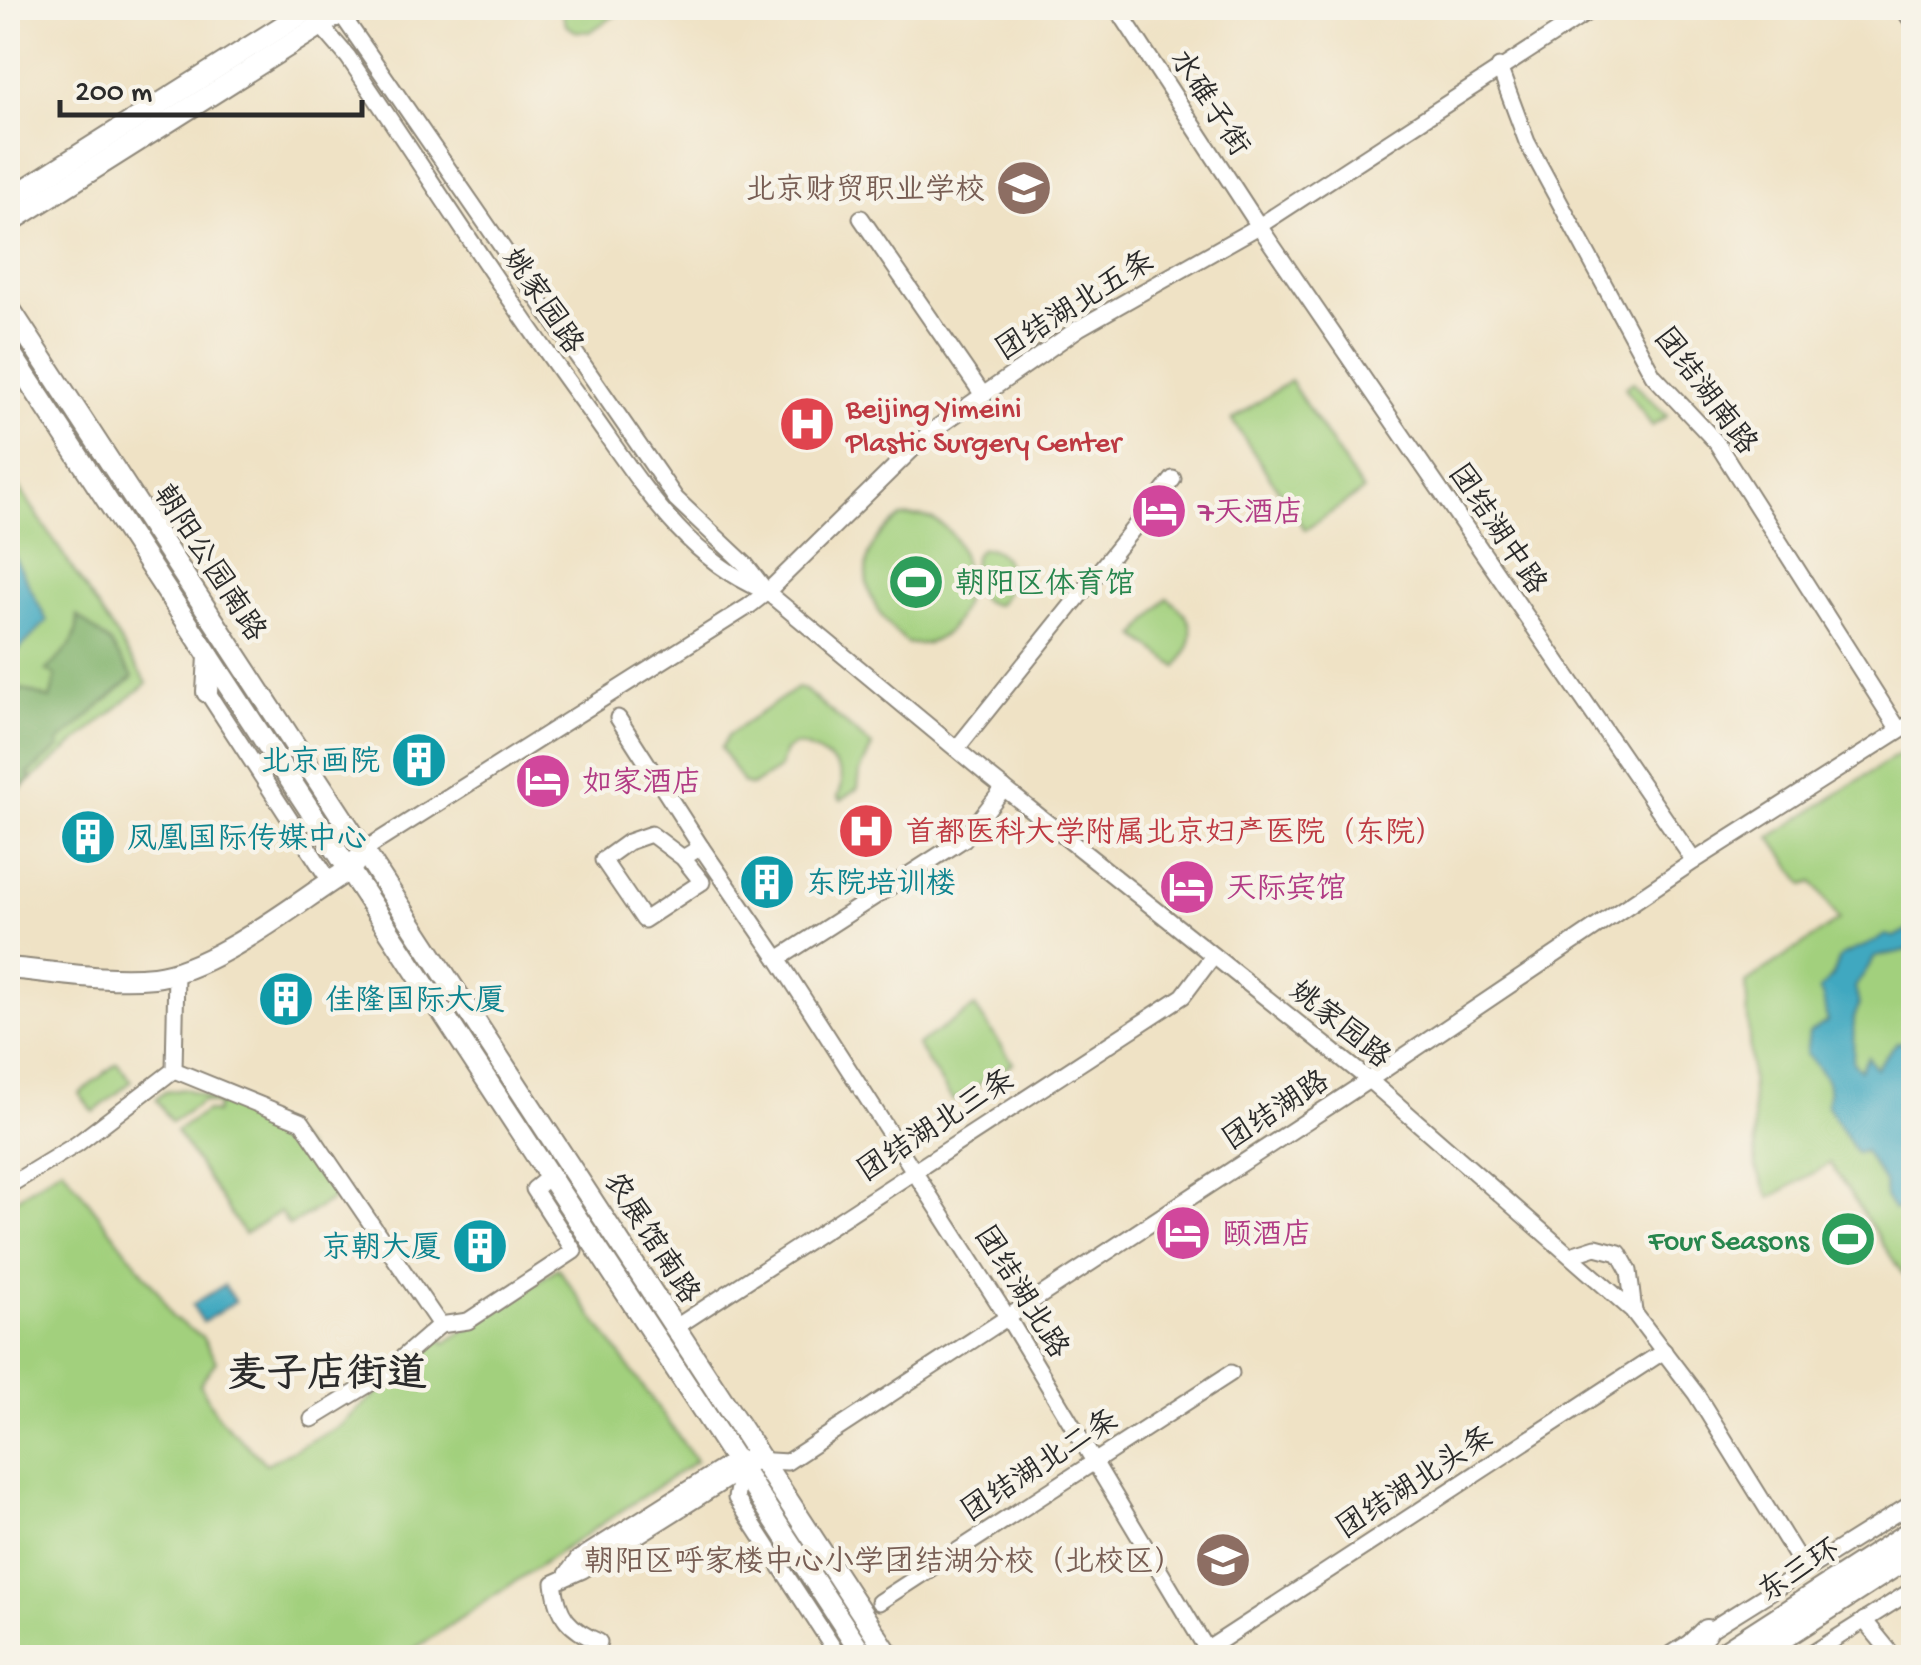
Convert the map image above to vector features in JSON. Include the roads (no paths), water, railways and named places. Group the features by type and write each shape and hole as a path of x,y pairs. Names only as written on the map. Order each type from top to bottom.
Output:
{"highway":[{"name":"东三环","path":"1716,1658 1914,1530"},
{"name":"东三环","path":"1751,1658 1914,1553"},
{"path":"1679,1658 1706,1632"}],"main road":[{"path":"1906,8 1914,20"},
{"path":"8,200 311,12 342,9"},
{"path":"8,223 311,12"},
{"name":"朝阳公园南路","path":"8,306 364,850"},
{"name":"朝阳公园南路","path":"8,349 347,865"},
{"path":"207,692 209,656"},
{"path":"8,968 126,978 176,972 218,954 364,850"},
{"name":"农展馆南路","path":"364,850 891,1658"},
{"path":"8,955 156,964 212,942 324,872 347,865"},
{"name":"农展馆南路","path":"347,865 865,1658"}],"street":[{"name":"水碓子街","path":"1117,8 1259,226"},
{"name":"团结湖北五条","path":"364,850 767,592 929,433 1079,328 1259,226 1594,8"},
{"name":"姚家园路","path":"342,9 676,499 746,565 767,592 1004,788 1369,1080 1634,1312 1696,1394 1804,1568"},
{"name":"姚家园路","path":"311,12 348,57 548,355 648,496 693,544 732,577 767,592"},
{"name":"团结湖南路","path":"1499,67 1527,142 1654,375 1716,442 1906,726"},
{"path":"861,218 983,395"},
{"name":"团结湖中路","path":"1259,226 1694,861"},
{"path":"958,748 1173,479"},
{"path":"207,692 324,872"},
{"name":"团结湖北路","path":"618,718 1008,1318 1204,1655"},
{"name":"团结湖路","path":"739,1464 762,1458 788,1462 1694,861 1906,726"},
{"path":"778,959 964,839 1004,788"},
{"path":"651,834 683,858 702,882 644,920 604,860 642,835 651,834"},
{"path":"683,858 701,847"},
{"name":"团结湖北三条","path":"676,1327 1183,996 1213,956"},
{"path":"174,1070 176,972"},
{"path":"8,1186 77,1144 174,1070"},
{"path":"174,1070 302,1122 440,1325"},
{"path":"312,1420 378,1378 440,1325 468,1321 574,1251 534,1189 550,1176"},
{"path":"1571,1255 1596,1247 1618,1252 1629,1271 1634,1312"},
{"name":"团结湖北头条","path":"1204,1655 1664,1350"},
{"name":"团结湖北二条","path":"879,1602 1231,1374"},
{"path":"599,1642 575,1632 560,1612 554,1583 568,1574 578,1559 739,1464"},
{"name":"农展馆南路","path":"739,1464 736,1498 840,1658"},
{"path":"1665,1658 1914,1502"},
{"path":"1804,1658 1914,1589"},
{"path":"1864,1620 1894,1658"}],"water":[{"path":"8,544 47,621 8,661"},
{"path":"1913,928 1913,949 1875,957 1855,987 1859,1005 1854,1018 1853,1062 1860,1070 1868,1057 1876,1068 1897,1042 1913,1043 1913,1224 1907,1223 1899,1208 1894,1210 1885,1198 1884,1182 1864,1151 1856,1153 1826,1104 1828,1088 1824,1076 1806,1054 1809,1033 1828,1021 1819,990 1833,976 1840,957 1885,935 1894,937"},
{"path":"224,1285 235,1302 203,1322 192,1305"}],"place":[{"name":"北京财贸职业学校","path":"1024,188"},
{"name":"Beijing Yimeini Plastic Surgery Center","path":"807,424"},
{"name":"7天酒店","path":"1159,511"},
{"name":"朝阳区体育馆","path":"916,582"},
{"name":"北京画院","path":"419,760"},
{"name":"如家酒店","path":"543,781"},
{"name":"首都医科大学附属北京妇产医院（东院）","path":"866,831"},
{"name":"凤凰国际传媒中心","path":"88,837"},
{"name":"东院培训楼","path":"767,882"},
{"name":"天际宾馆","path":"1187,887"},
{"name":"佳隆国际大厦","path":"286,999"},
{"name":"颐酒店","path":"1183,1233"},
{"name":"Four Seasons","path":"1848,1239"},
{"name":"京朝大厦","path":"480,1246"},
{"name":"朝阳区呼家楼中心小学团结湖分校（北校区）","path":"1223,1560"}],"district":[{"name":"麦子店街道","path":"327,1371"}]}
